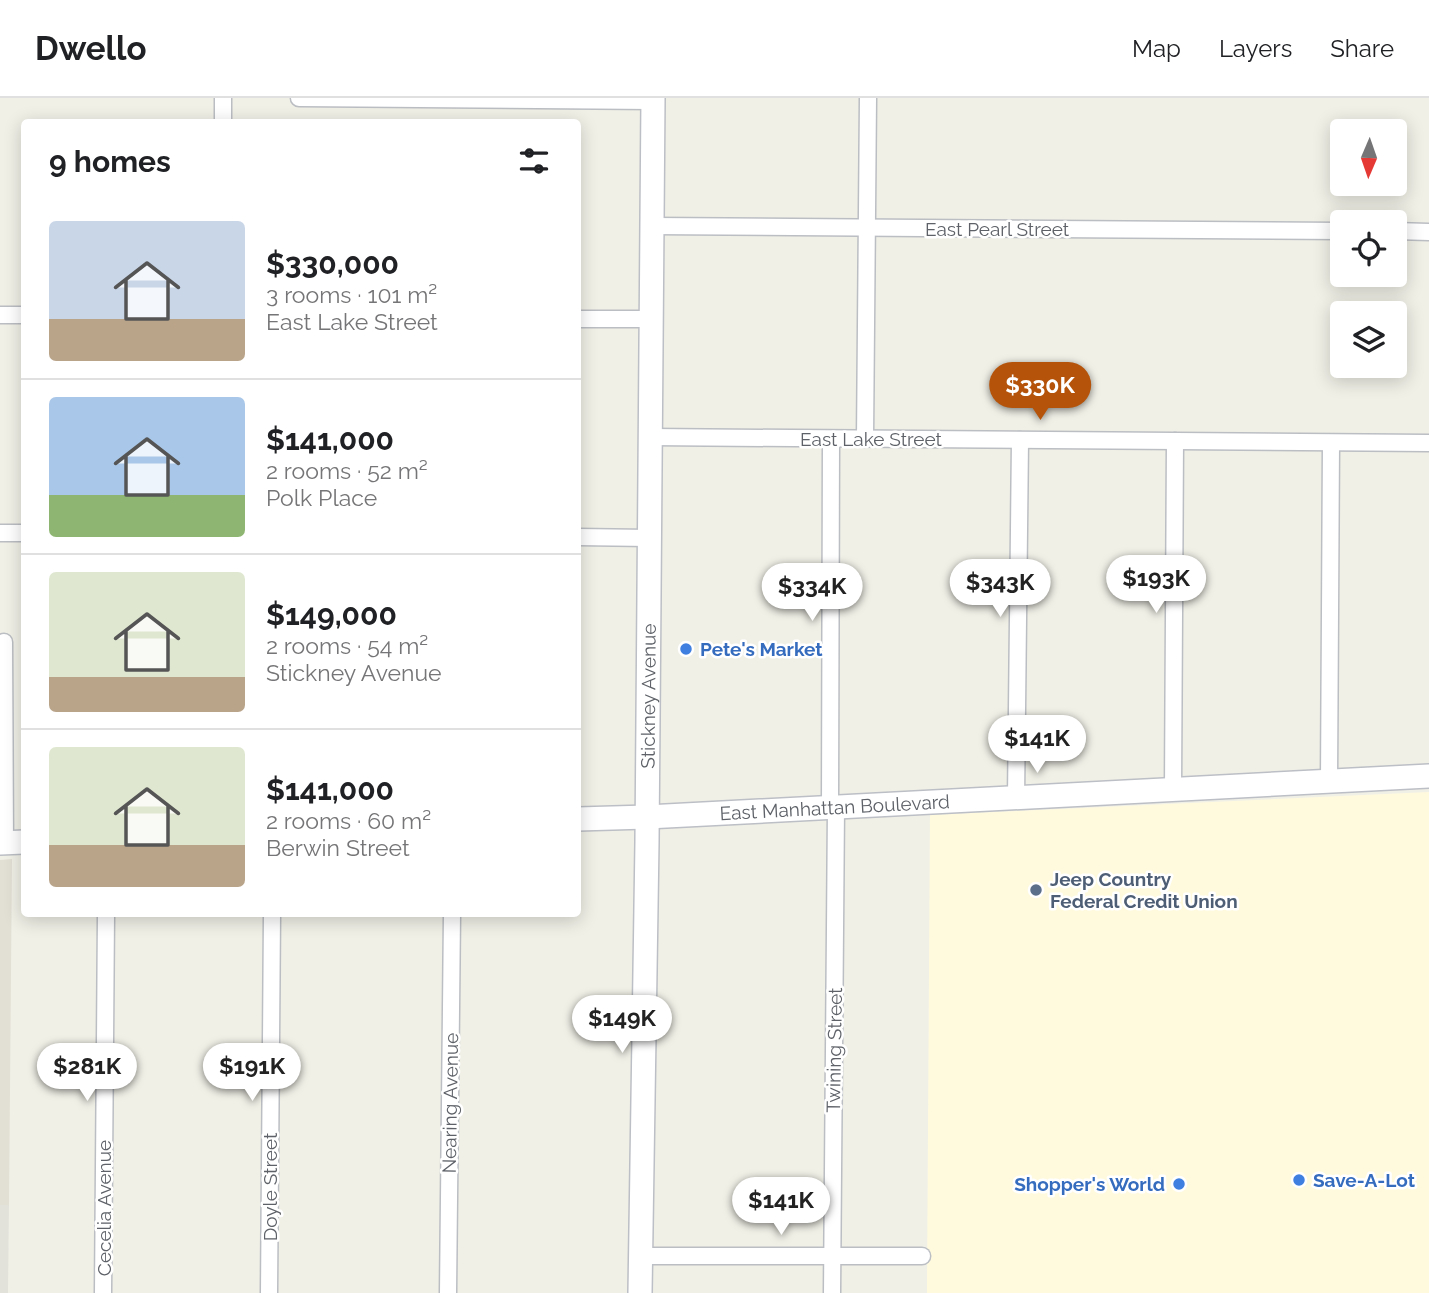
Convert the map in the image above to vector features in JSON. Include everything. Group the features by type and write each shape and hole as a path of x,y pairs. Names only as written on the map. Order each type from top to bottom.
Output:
{"main road":[{"name":"Stickney Avenue","path":"640,1293 653,99"},
{"name":"East Manhattan Boulevard","path":"581,819 1429,776"}],"street":[{"path":"223,98 223,119"},
{"path":"299,98 653,99"},
{"path":"865,439 868,98"},
{"name":"East Pearl Street","path":"652,226 1330,231"},
{"path":"1407,232 1429,232"},
{"path":"0,315 21,315"},
{"path":"581,319 651,319"},
{"name":"East Lake Street","path":"650,437 1429,443"},
{"name":"Twining Street","path":"831,439 832,1293"},
{"path":"1016,798 1020,440"},
{"path":"1173,789 1175,441"},
{"path":"1329,781 1331,443"},
{"path":"0,533 21,533"},
{"path":"581,537 649,538"},
{"path":"4,642 10,842"},
{"name":"Cecelia Avenue","path":"103,1293 106,917"},
{"name":"Doyle Street","path":"269,1293 272,917"},
{"name":"Nearing Avenue","path":"448,1293 452,917"},
{"path":"640,1256 922,1256"}],"shaded area":[{"path":"1429,792 1429,1293 927,1293 930,815"},
{"path":"12,859 9,1205 0,1205 0,860"},
{"path":"0,1205 9,1205 8,1293 0,1293"}],"place":[{"name":"Pete's Market","path":"686,649"},
{"name":"Jeep Country Federal Credit Union","path":"1036,890"},
{"name":"Save-A-Lot","path":"1299,1180"},
{"name":"Shopper's World","path":"1179,1184"}]}
